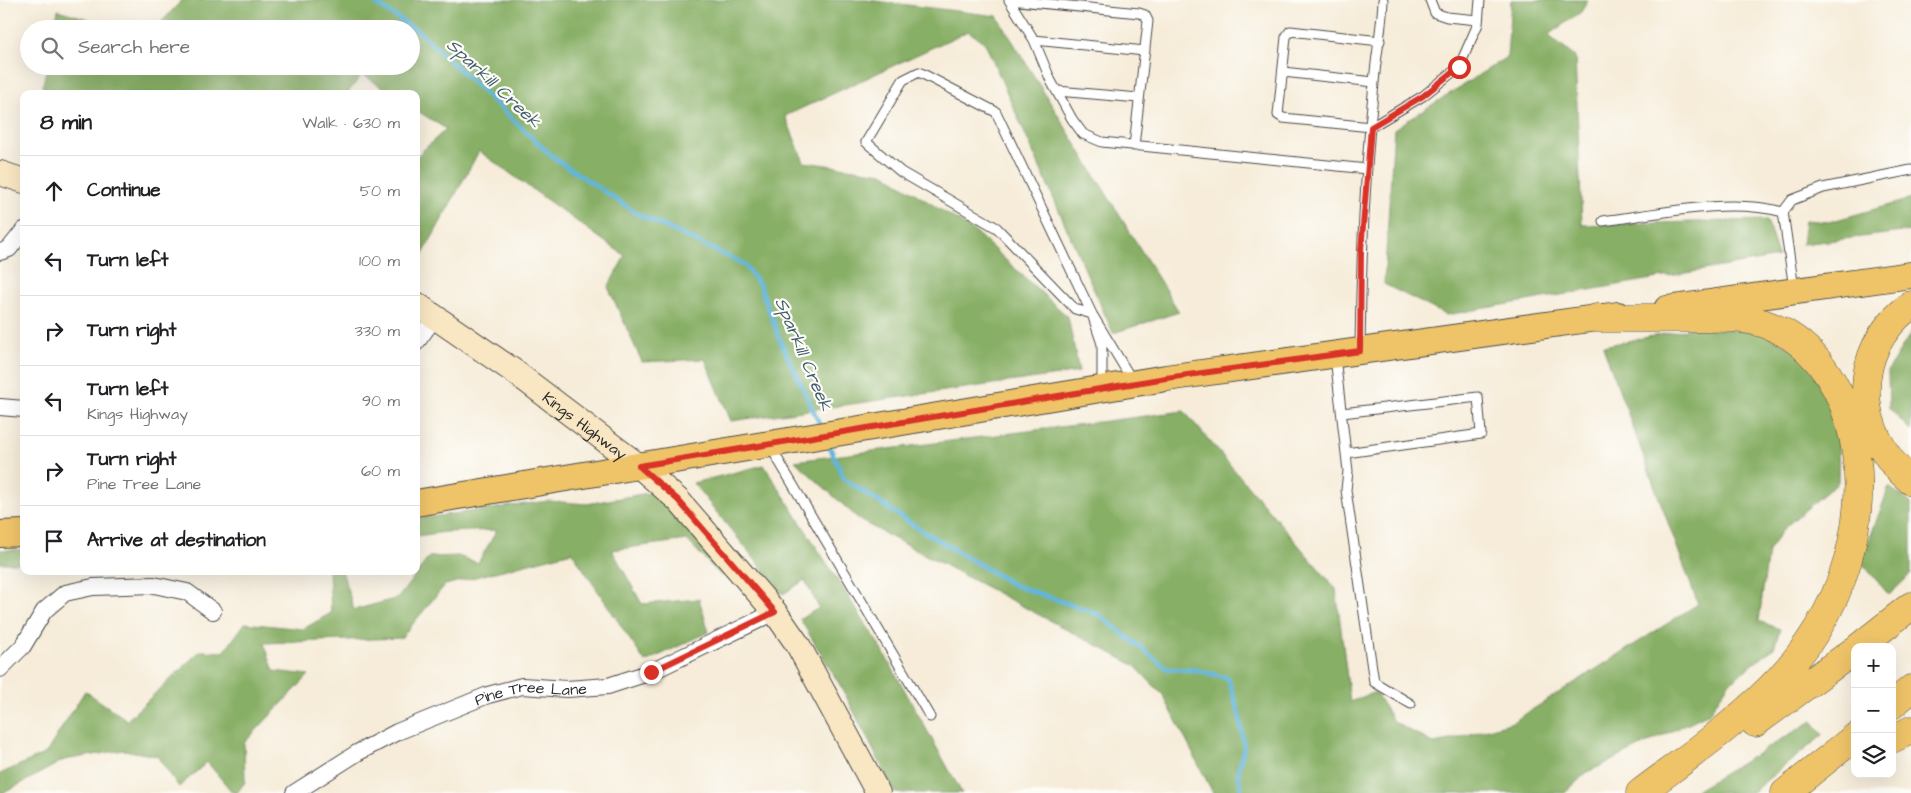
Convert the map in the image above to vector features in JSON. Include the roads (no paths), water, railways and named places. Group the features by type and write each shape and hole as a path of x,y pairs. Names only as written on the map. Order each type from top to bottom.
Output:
{"highway":[{"path":"1911,305 1889,326 1876,348 1868,373 1866,398 1875,437 1891,462 1911,481"},
{"path":"1597,318 1741,319 1767,324 1782,332 1812,354 1835,385 1848,418 1858,464 1856,520 1847,563 1832,605 1811,642 1781,678 1757,702 1640,793"},
{"path":"1864,643 1911,606"},
{"path":"1654,793 1741,734 1851,653"},
{"path":"1896,702 1911,689"},
{"path":"1896,737 1911,730"},
{"path":"1785,793 1851,740"},
{"path":"1805,793 1851,763"}],"main road":[{"path":"420,502 1134,384 1334,354 1911,275"},
{"path":"0,534 20,533"}],"street":[{"path":"0,173 20,180"},
{"path":"0,252 9,249 20,235"},
{"path":"420,330 426,310"},
{"name":"Kings Highway","path":"426,310 515,372 639,466 678,500 775,612 798,645 878,793"},
{"path":"0,407 20,409"},
{"path":"0,669 23,646 44,611 65,593 93,587 154,585 187,592 213,611"},
{"name":"Pine Tree Lane","path":"294,793 357,753 397,732 488,695 522,686 567,689 608,686 651,672 775,612"}],"lane":[{"path":"1009,0 1034,40 1057,91 1083,134 1102,142 1134,146 1367,169"},
{"path":"1009,0 1145,15 1148,21 1134,146"},
{"path":"1360,351 1361,251 1374,82 1383,0"},
{"path":"1430,0 1435,13 1447,17 1478,20"},
{"path":"1380,41 1290,31 1286,37 1278,115 1283,118 1371,127 1423,96 1459,67 1478,20 1480,0"},
{"path":"1034,40 1145,51"},
{"path":"1092,314 1075,309 997,228 901,172 866,142 903,80 919,72 996,112 1092,314 1134,384"},
{"path":"1283,72 1374,82"},
{"path":"1057,91 1139,98"},
{"path":"1795,292 1782,212 1792,200 1824,188 1911,170"},
{"path":"1602,221 1739,207 1764,207 1782,212"},
{"path":"1092,314 1102,344 1102,389"},
{"path":"1334,354 1348,471 1346,490 1374,682 1411,704"},
{"path":"1342,413 1478,397 1481,434 1346,454"},
{"path":"768,444 930,717"}],"waterway":[{"name":"Sparkill Creek","path":"370,0 401,20"},
{"name":"Sparkill Creek","path":"420,33 554,158 638,214 744,264 760,286 780,340 821,427"},
{"name":"Sparkill Creek","path":"828,443 844,479 918,528 1014,585 1098,614 1168,669 1196,670 1228,678 1239,714 1244,747 1238,772 1242,793"}]}
